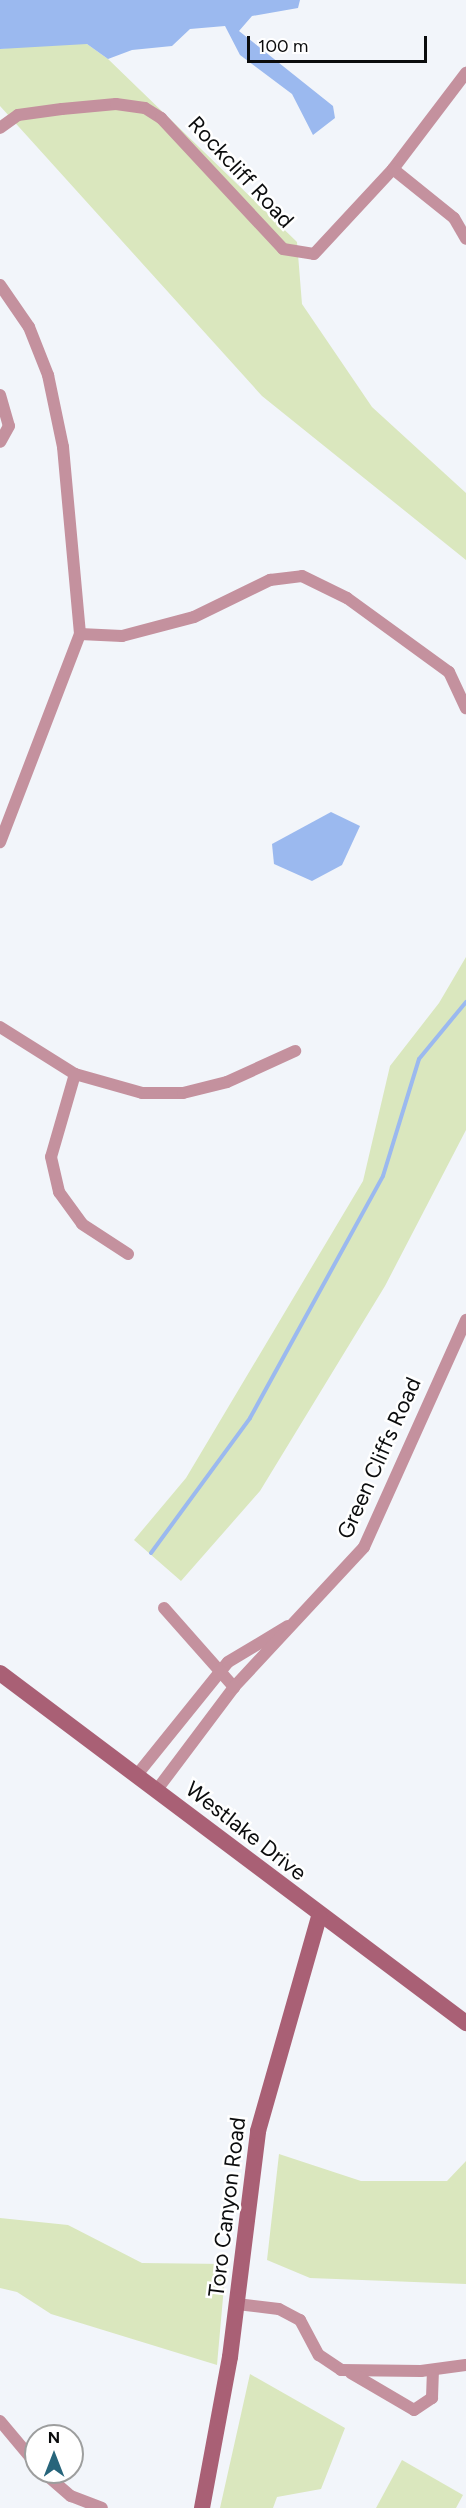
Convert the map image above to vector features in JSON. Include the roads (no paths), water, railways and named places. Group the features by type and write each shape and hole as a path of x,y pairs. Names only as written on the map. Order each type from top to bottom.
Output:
{"street":[{"name":"Rockcliff Road","path":"0,128 18,115 116,104 145,108 161,118 284,249 298,254 314,254 329,243 393,169 466,73"},
{"path":"393,169 454,218 466,239"},
{"path":"0,285 4,304 29,327 48,375 63,447 80,634 0,842"},
{"path":"0,395 9,426 0,442"},
{"path":"80,634 122,636 194,617 270,580 302,576 347,598 448,672 466,708"},
{"path":"0,1027 75,1074 142,1093 183,1093 227,1082 295,1051"},
{"path":"75,1074 51,1157 59,1192 82,1224 128,1254"},
{"name":"Green Cliffs Road","path":"156,1791 234,1687 289,1625 364,1547 466,1320"},
{"path":"164,1608 234,1687"},
{"name":"Green Cliffs Road","path":"136,1776 220,1671 260,1640 289,1625"},
{"name":"Westlake Drive","path":"0,1673 319,1917 466,2023"},
{"name":"Toro Canyon Road","path":"202,2508 237,2304 258,2131 319,1917"},
{"path":"237,2304 294,2316 324,2360 350,2372 414,2410 432,2398 433,2371"},
{"path":"350,2372 433,2371 466,2365"},
{"path":"0,2421 24,2450"},
{"path":"57,2484 71,2496 102,2508"}],"water":[{"path":"0,0 300,0 298,8 252,16 239,31 333,106 335,118 313,135 292,94 240,55 225,26 190,29 172,46 132,50 108,59 87,44 0,49"},
{"path":"331,812 360,826 342,865 312,881 274,864 272,844"}],"waterway":[{"path":"151,1553 250,1418 383,1176 419,1059 466,1002"}]}
